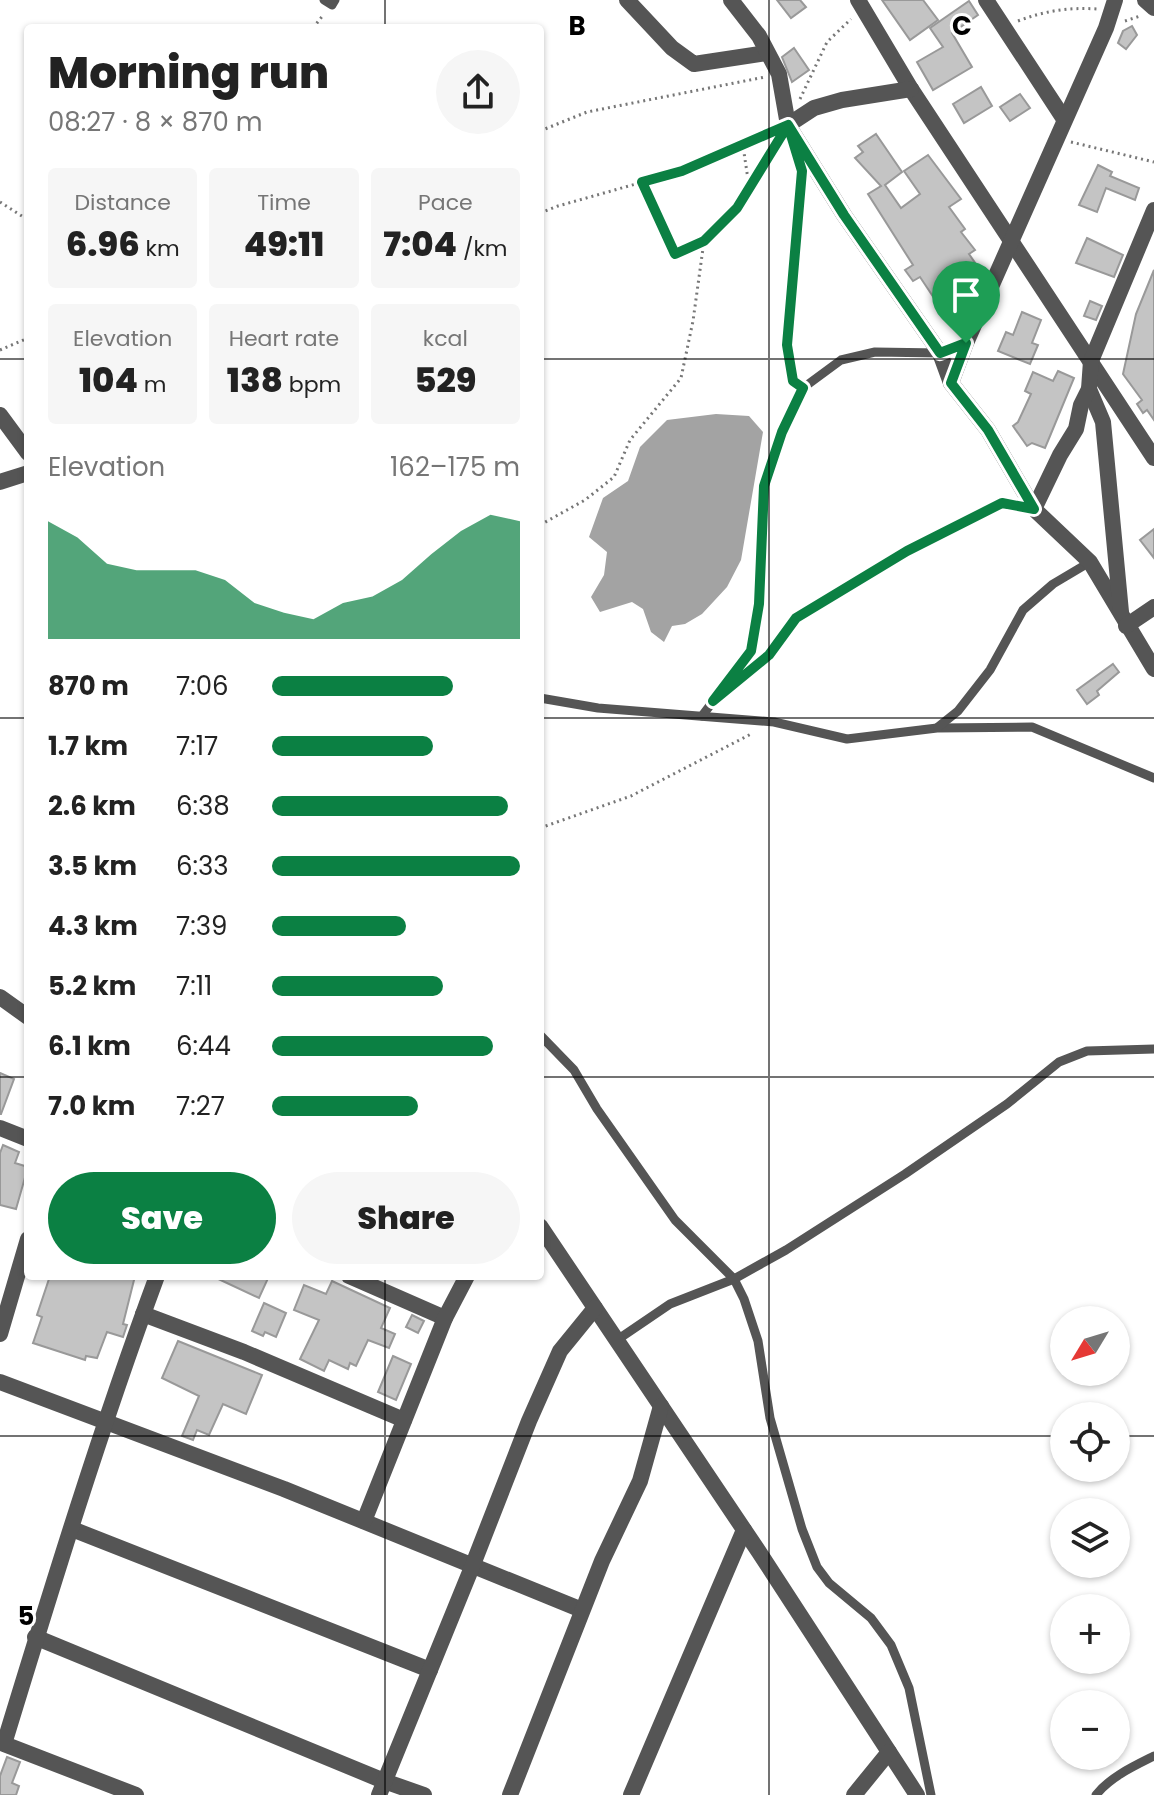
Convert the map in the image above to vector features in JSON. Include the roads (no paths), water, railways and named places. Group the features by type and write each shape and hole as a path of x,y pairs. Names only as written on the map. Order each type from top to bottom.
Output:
{"street":[{"path":"627,0 672,48 694,64 767,53"},
{"path":"731,0 759,36 779,74 788,125 844,215 940,353 951,383 988,430 1034,509 1090,562 1154,669"},
{"path":"986,0 1064,119"},
{"path":"860,4 911,89 1154,458"},
{"path":"951,383 1106,28 1113,5"},
{"path":"788,125 814,108 842,100 911,89"},
{"path":"1034,509 1076,429 1081,405 1089,389 1091,361 1154,210"},
{"path":"1144,236 1154,251"},
{"path":"940,353 966,343"},
{"path":"1089,389 1103,422 1124,622"},
{"path":"0,415 24,448"},
{"path":"0,482 24,474"},
{"path":"1124,622 1154,607"},
{"path":"0,997 24,1014"},
{"path":"0,1128 24,1137"},
{"path":"544,1232 917,1795"},
{"path":"0,1334 24,1253"},
{"path":"136,1795 2,1743 106,1420 156,1280"},
{"path":"358,1280 445,1318"},
{"path":"364,1521 445,1318 465,1280"},
{"path":"381,1788 560,1351 595,1308"},
{"path":"143,1314 244,1352 404,1420"},
{"path":"0,1382 364,1521 582,1610"},
{"path":"510,1795 602,1561 640,1481 661,1406"},
{"path":"72,1529 430,1670"},
{"path":"631,1795 744,1530"},
{"path":"35,1637 381,1788 424,1795"},
{"path":"854,1795 889,1752"}],"lane":[{"path":"788,125 802,171 787,345 793,381 803,388"},
{"path":"702,716 751,651 759,604 764,486 782,432 803,388 841,360 875,352 940,353"},
{"path":"713,701 769,655 796,618 907,551 1002,503 1034,509"},
{"path":"937,728 958,711 990,670 1023,610 1053,584 1090,562"},
{"path":"544,699 598,708 774,722 847,739 937,728 1032,727 1154,778"},
{"path":"544,1039 574,1070 597,1109 675,1220 734,1279 758,1341 770,1418 802,1529 817,1567 829,1583 871,1618 891,1645 909,1688 931,1795"},
{"path":"617,1340 670,1304 734,1279 786,1250 1007,1104 1059,1062 1087,1051 1154,1049"},
{"path":"1096,1795 1126,1770 1154,1756"}]}
